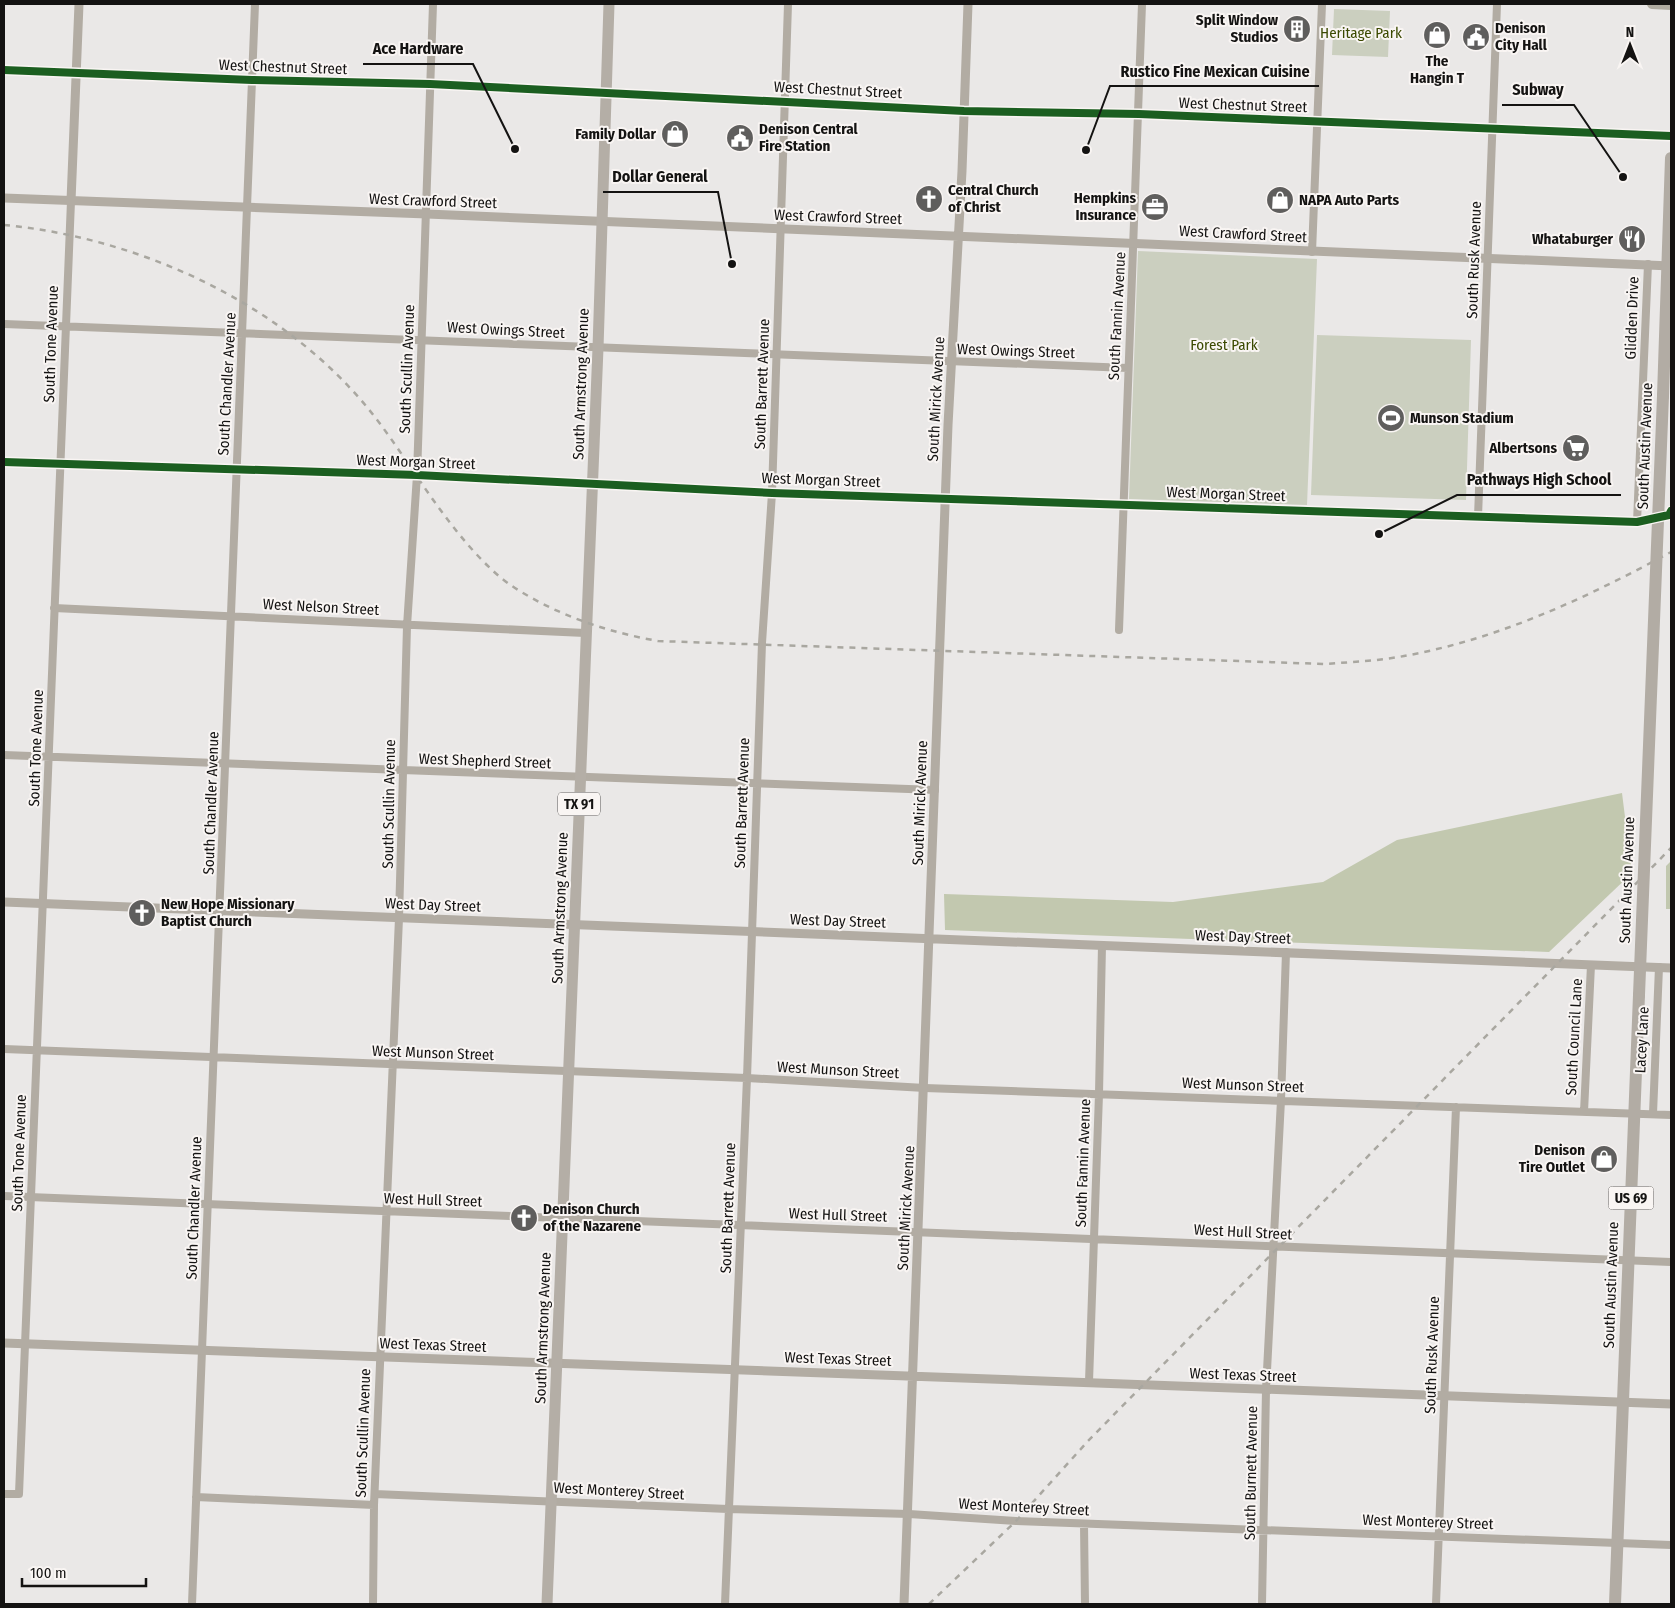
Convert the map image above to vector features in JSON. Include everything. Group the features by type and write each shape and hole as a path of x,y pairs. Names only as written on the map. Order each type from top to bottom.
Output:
{"highway":[{"name":"South Austin Avenue","path":"1615,1604 1669,266 1671,158"}],"main road":[{"name":"South Armstrong Avenue","path":"547,1604 575,925 579,778 598,348 609,4"},
{"path":"1652,4 1671,5"}],"street":[{"name":"South Tone Avenue","path":"4,1494 19,1494 80,4"},
{"name":"South Chandler Avenue","path":"192,1604 237,469 244,335 246,208 255,4"},
{"name":"South Scullin Avenue","path":"373,1604 374,1506 400,918 407,626 417,475 433,4"},
{"name":"South Barrett Avenue","path":"725,1604 747,1078 762,643 772,493 788,4"},
{"name":"South Mirick Avenue","path":"904,1604 925,1088 934,790 968,4"},
{"name":"South Fannin Avenue","path":"1119,630 1142,4"},
{"path":"1312,252 1322,4"},
{"name":"South Rusk Avenue","path":"1478,517 1497,4"},
{"name":"West Chestnut Street","path":"4,70 252,80 430,84 606,94 785,100 964,111 1139,114 1671,136"},
{"name":"West Crawford Street","path":"4,198 782,228 1669,266"},
{"name":"Glidden Drive","path":"1637,522 1648,264"},
{"name":"West Owings Street","path":"4,324 244,335 422,340 1128,368"},
{"name":"West Morgan Street","path":"4,462 417,475 772,493 1637,522 1669,515 1671,511"},
{"name":"West Nelson Street","path":"54,608 585,633"},
{"name":"West Shepherd Street","path":"4,755 403,772 934,790"},
{"name":"West Day Street","path":"4,902 1671,968"},
{"name":"South Fannin Avenue","path":"1089,1382 1102,945"},
{"name":"South Burnett Avenue","path":"1262,1604 1266,1390 1281,1100 1286,952"},
{"name":"South Council Lane","path":"1584,1112 1591,964"},
{"name":"Lacey Lane","path":"1652,1114 1659,967"},
{"name":"West Munson Street","path":"4,1049 747,1078 925,1088 1671,1115"},
{"name":"South Rusk Avenue","path":"1436,1604 1456,1107"},
{"name":"West Hull Street","path":"4,1196 1094,1239 1273,1248 1671,1262"},
{"name":"West Texas Street","path":"4,1343 1671,1404"},
{"name":"West Monterey Street","path":"375,1494 728,1509 909,1514 1084,1524 1671,1545"},
{"path":"196,1497 374,1506"},
{"path":"1084,1524 1085,1604"}],"green space":[{"name":"Heritage Park","path":"1334,9 1390,11 1388,57 1332,55"},
{"name":"Forest Park","path":"1138,251 1317,259 1307,505 1129,499"},
{"name":"Munson Stadium","path":"1317,335 1471,340 1466,500 1311,495"},
{"path":"1622,793 1632,873 1549,952 945,930 944,894 1173,902 1323,882 1397,840"},
{"path":"1671,861 1671,909 1666,909 1666,866"}],"railway":[{"path":"4,225 100,242 147,257 192,276 236,299 278,325 316,355 351,389 400,451 459,534 476,554 503,579 546,606 564,614 620,633 658,641 1324,664 1364,661 1394,658 1439,649 1508,628 1574,601 1671,552"},
{"path":"929,1604 1016,1521 1088,1441 1671,848"}],"cycle path":[{"path":"4,70 252,80 430,84 964,111 1139,114 1671,136"},
{"path":"4,462 417,475 772,493 1637,522 1669,515 1671,511"}],"place":[{"name":"Split Window Studios","path":"1297,29"},
{"name":"The Hangin T","path":"1437,35"},
{"name":"Denison City Hall","path":"1476,37"},
{"name":"Family Dollar","path":"675,134"},
{"name":"Denison Central Fire Station","path":"740,138"},
{"name":"Ace Hardware","path":"515,149"},
{"name":"Rustico Fine Mexican Cuisine","path":"1086,150"},
{"name":"Subway","path":"1623,177"},
{"name":"Central Church of Christ","path":"929,199"},
{"name":"NAPA Auto Parts","path":"1280,200"},
{"name":"Hempkins Insurance","path":"1155,207"},
{"name":"Whataburger","path":"1632,239"},
{"name":"Dollar General","path":"732,264"},
{"name":"Munson Stadium","path":"1391,418"},
{"name":"Albertsons","path":"1576,448"},
{"name":"Pathways High School","path":"1379,534"},
{"name":"New Hope Missionary Baptist Church","path":"142,913"},
{"name":"Denison Tire Outlet","path":"1604,1159"},
{"name":"Denison Church of the Nazarene","path":"524,1218"}]}
